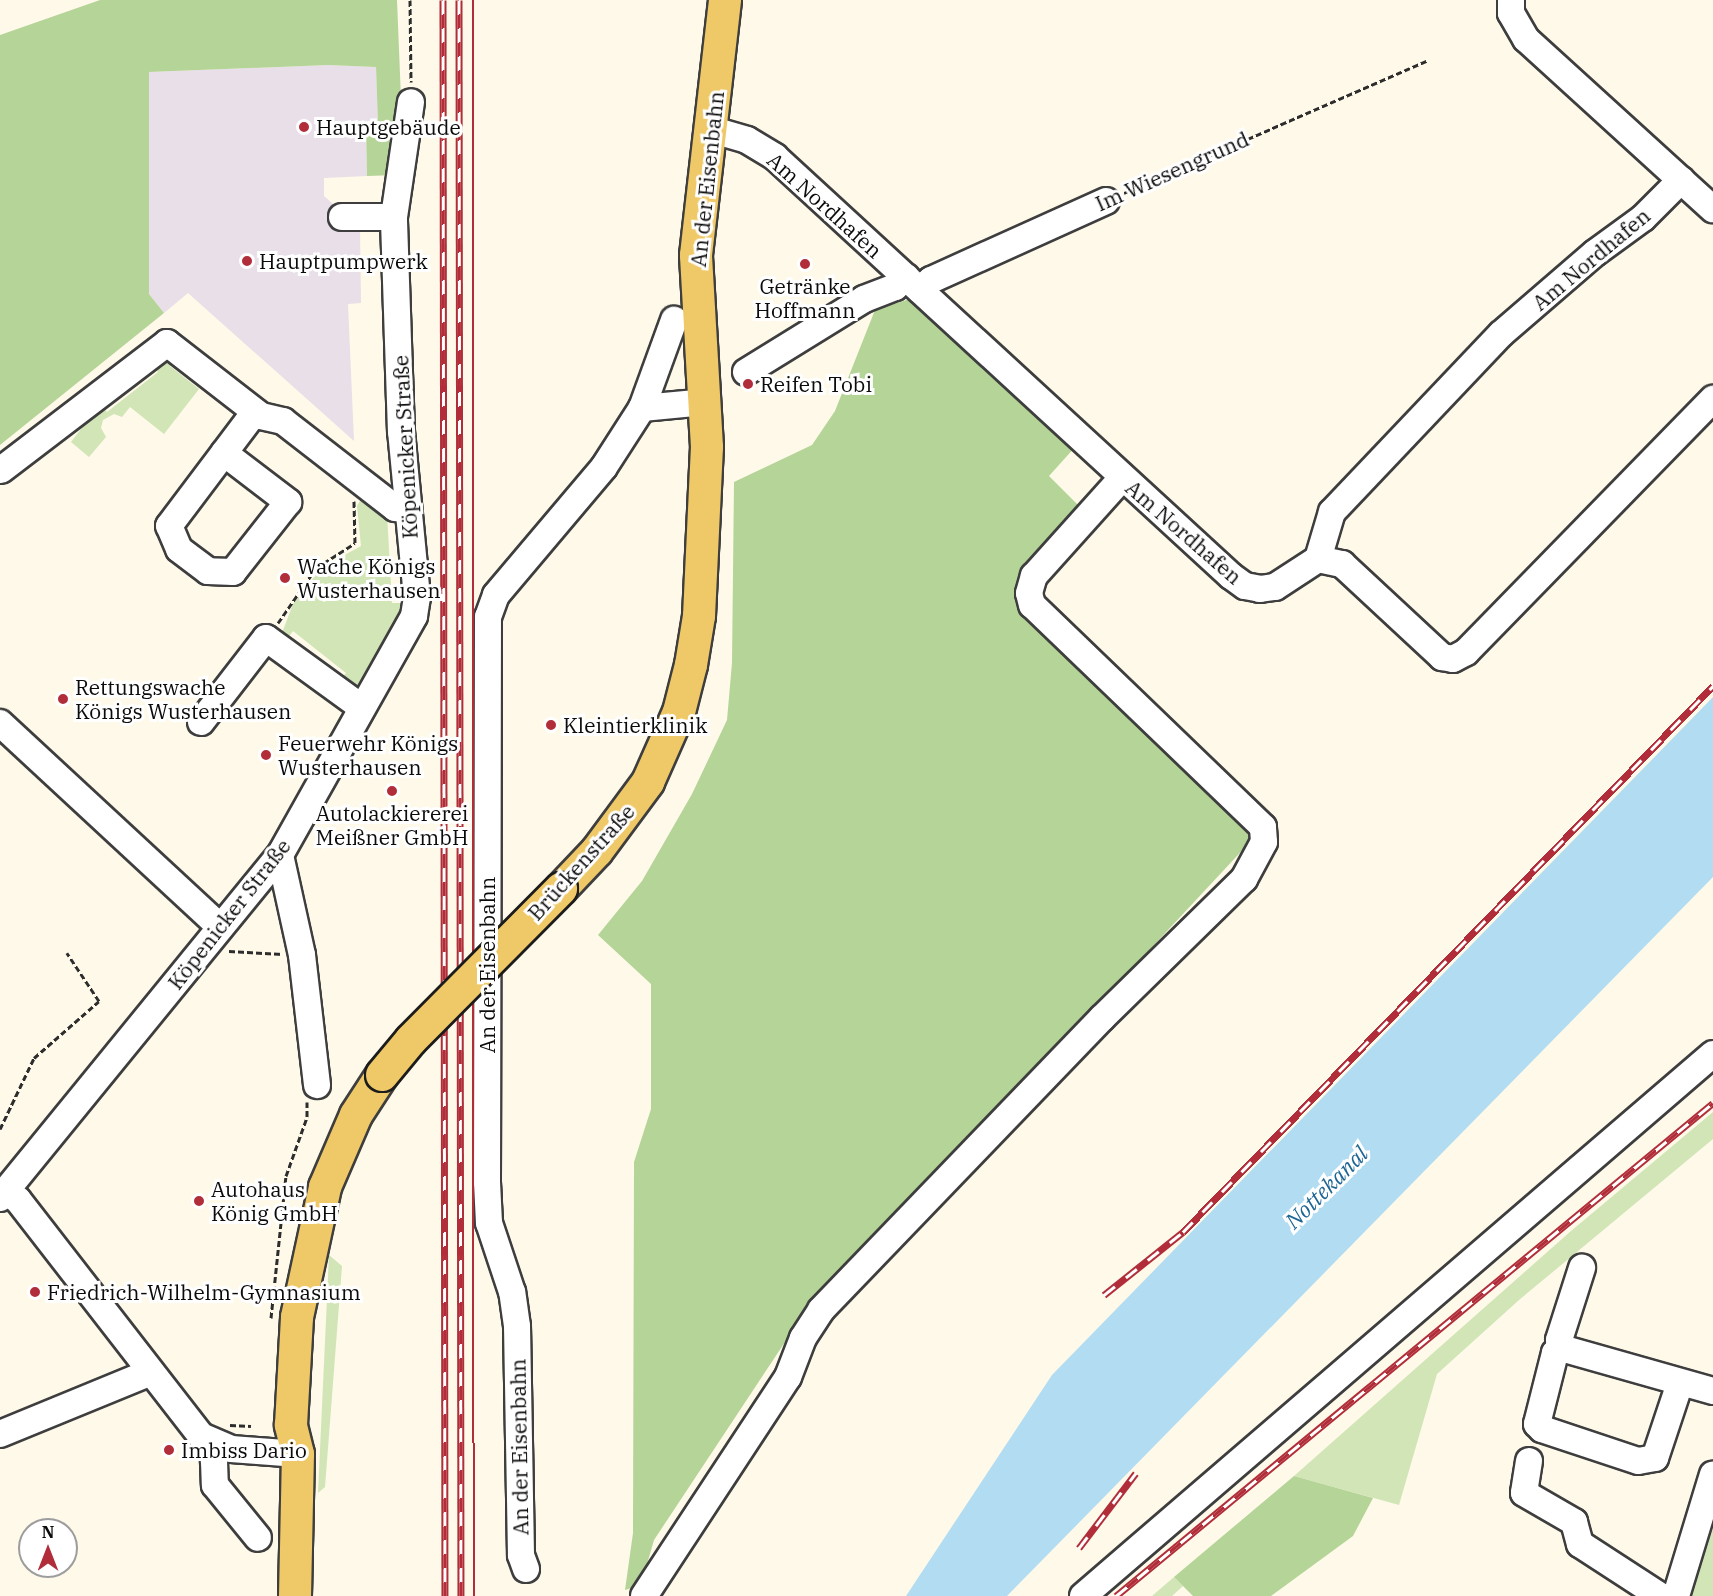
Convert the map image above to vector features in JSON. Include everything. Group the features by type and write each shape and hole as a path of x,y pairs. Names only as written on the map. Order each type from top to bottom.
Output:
{"main road":[{"name":"An der Eisenbahn","path":"705,402 696,255 713,130 725,0"},
{"name":"Brückenstraße","path":"296,1596 298,1454 291,1425 293,1362 297,1317 325,1187 338,1151 382,1075 411,1040 561,889 631,808 663,754 680,712 699,616 706,493 705,402"}],"street":[{"path":"1511,0 1511,13 1526,39 1713,209"},
{"name":"Köpenicker Straße","path":"3,1195 280,855 414,616 417,597 406,509 394,217 411,102"},
{"name":"Am Nordhafen","path":"713,130 747,140 775,157 1122,478 1245,586 1275,587 1318,559 1332,512 1501,334 1595,254 1643,218 1681,180"},
{"name":"Im Wiesengrund","path":"746,372 864,299 895,287 931,280 1106,201"},
{"path":"342,217 394,217"},
{"name":"An der Eisenbahn","path":"526,1569 520,1555 517,1326 512,1293 489,1223 487,1182 488,617 496,595 597,476 642,408 674,320"},
{"path":"1,470 167,343 255,412 283,421 395,508 406,509"},
{"path":"1318,559 1342,564 1442,657 1453,658 1466,652 1713,399"},
{"path":"642,408 705,402"},
{"path":"224,453 288,502 233,572 208,571 180,549 169,526 224,453 255,412"},
{"path":"644,1596 788,1377 803,1338 821,1310 1102,1018 1244,879 1264,842 1263,827 1032,605 1029,592 1035,576 1122,478"},
{"path":"201,722 266,638 361,707"},
{"path":"0,723 220,927"},
{"path":"280,855 302,955 317,1085"},
{"path":"1083,1596 1713,1054"},
{"path":"3,1195 18,1200 190,1426 218,1446 298,1454"},
{"path":"1561,1348 1559,1340 1582,1268"},
{"path":"1561,1348 1555,1353 1537,1424 1542,1429 1638,1461 1655,1458 1680,1383"},
{"path":"1561,1348 1713,1391"},
{"path":"0,1434 151,1372"},
{"path":"218,1446 214,1461 215,1485 258,1538"},
{"path":"1529,1461 1524,1492 1574,1522 1580,1544 1660,1596"},
{"path":"1676,1596 1713,1474"}],"path":[{"path":"410,0 411,102"},
{"name":"Im Wiesengrund","path":"1106,201 1428,60"},
{"path":"266,638 316,568 355,543 354,501 363,483"},
{"path":"202,950 302,955"},
{"path":"0,1130 34,1058 99,1001 67,953"},
{"path":"271,1327 275,1255 286,1176 307,1117 307,1099 317,1085"}],"shaded area":[{"path":"328,65 376,67 378,127 366,127 367,176 324,178 324,196 360,228 361,303 348,304 354,441 188,293 164,313 149,294 149,72"}],"green space":[{"path":"100,0 397,0 402,123 396,175 367,176 366,127 378,126 376,67 328,65 149,72 149,294 164,313 0,445 0,35"},
{"path":"916,297 1076,446 1049,476 1085,512 1017,592 1023,615 1248,820 1250,842 787,1339 654,1540 641,1585 625,1590 633,1533 634,1162 651,1109 651,984 598,935 642,881 692,794 727,720 732,663 734,482 812,445 835,411 875,310"},
{"path":"164,353 176,357 170,366 199,389 164,434 130,407 122,417 114,414 103,420 101,428 106,437 89,457 71,442 100,404 107,412 158,372 152,363"},
{"path":"362,497 387,514 392,603 405,603 405,608 358,691 339,682 346,673 293,631 286,640 282,633 293,604 321,568 361,546 357,506"},
{"path":"1713,1112 1713,1139 1519,1300 1437,1374 1399,1505 1294,1476 1571,1231"},
{"path":"329,1255 342,1266 325,1487 318,1493"},
{"path":"1294,1476 1373,1498 1353,1536 1271,1596 1193,1596 1174,1577"},
{"path":"1713,1517 1713,1596 1689,1596"},
{"path":"1174,1577 1183,1586 1172,1596 1152,1596"}],"water":[{"name":"Nottekanal","path":"1713,697 1713,877 1007,1596 906,1596 1052,1375"}],"tram line":[{"path":"473,0 474,1596"}],"railway":[{"path":"443,0 445,1596"},
{"path":"459,0 461,1596"},
{"path":"1104,1295 1183,1232 1713,686"},
{"path":"1116,1596 1713,1103"},
{"path":"1079,1548 1136,1473"}],"place":[{"name":"Hauptgebäude","path":"304,127"},
{"name":"Hauptpumpwerk","path":"247,261"},
{"name":"Getränke Hoffmann","path":"805,264"},
{"name":"Reifen Tobi","path":"748,384"},
{"name":"Wache Königs Wusterhausen","path":"285,578"},
{"name":"Rettungswache Königs Wusterhausen","path":"63,699"},
{"name":"Kleintierklinik","path":"551,725"},
{"name":"Feuerwehr Königs Wusterhausen","path":"266,755"},
{"name":"Autolackiererei Meißner GmbH","path":"392,791"},
{"name":"Autohaus König GmbH","path":"199,1201"},
{"name":"Friedrich-Wilhelm-Gymnasium","path":"35,1292"},
{"name":"Imbiss Dario","path":"169,1450"}]}
